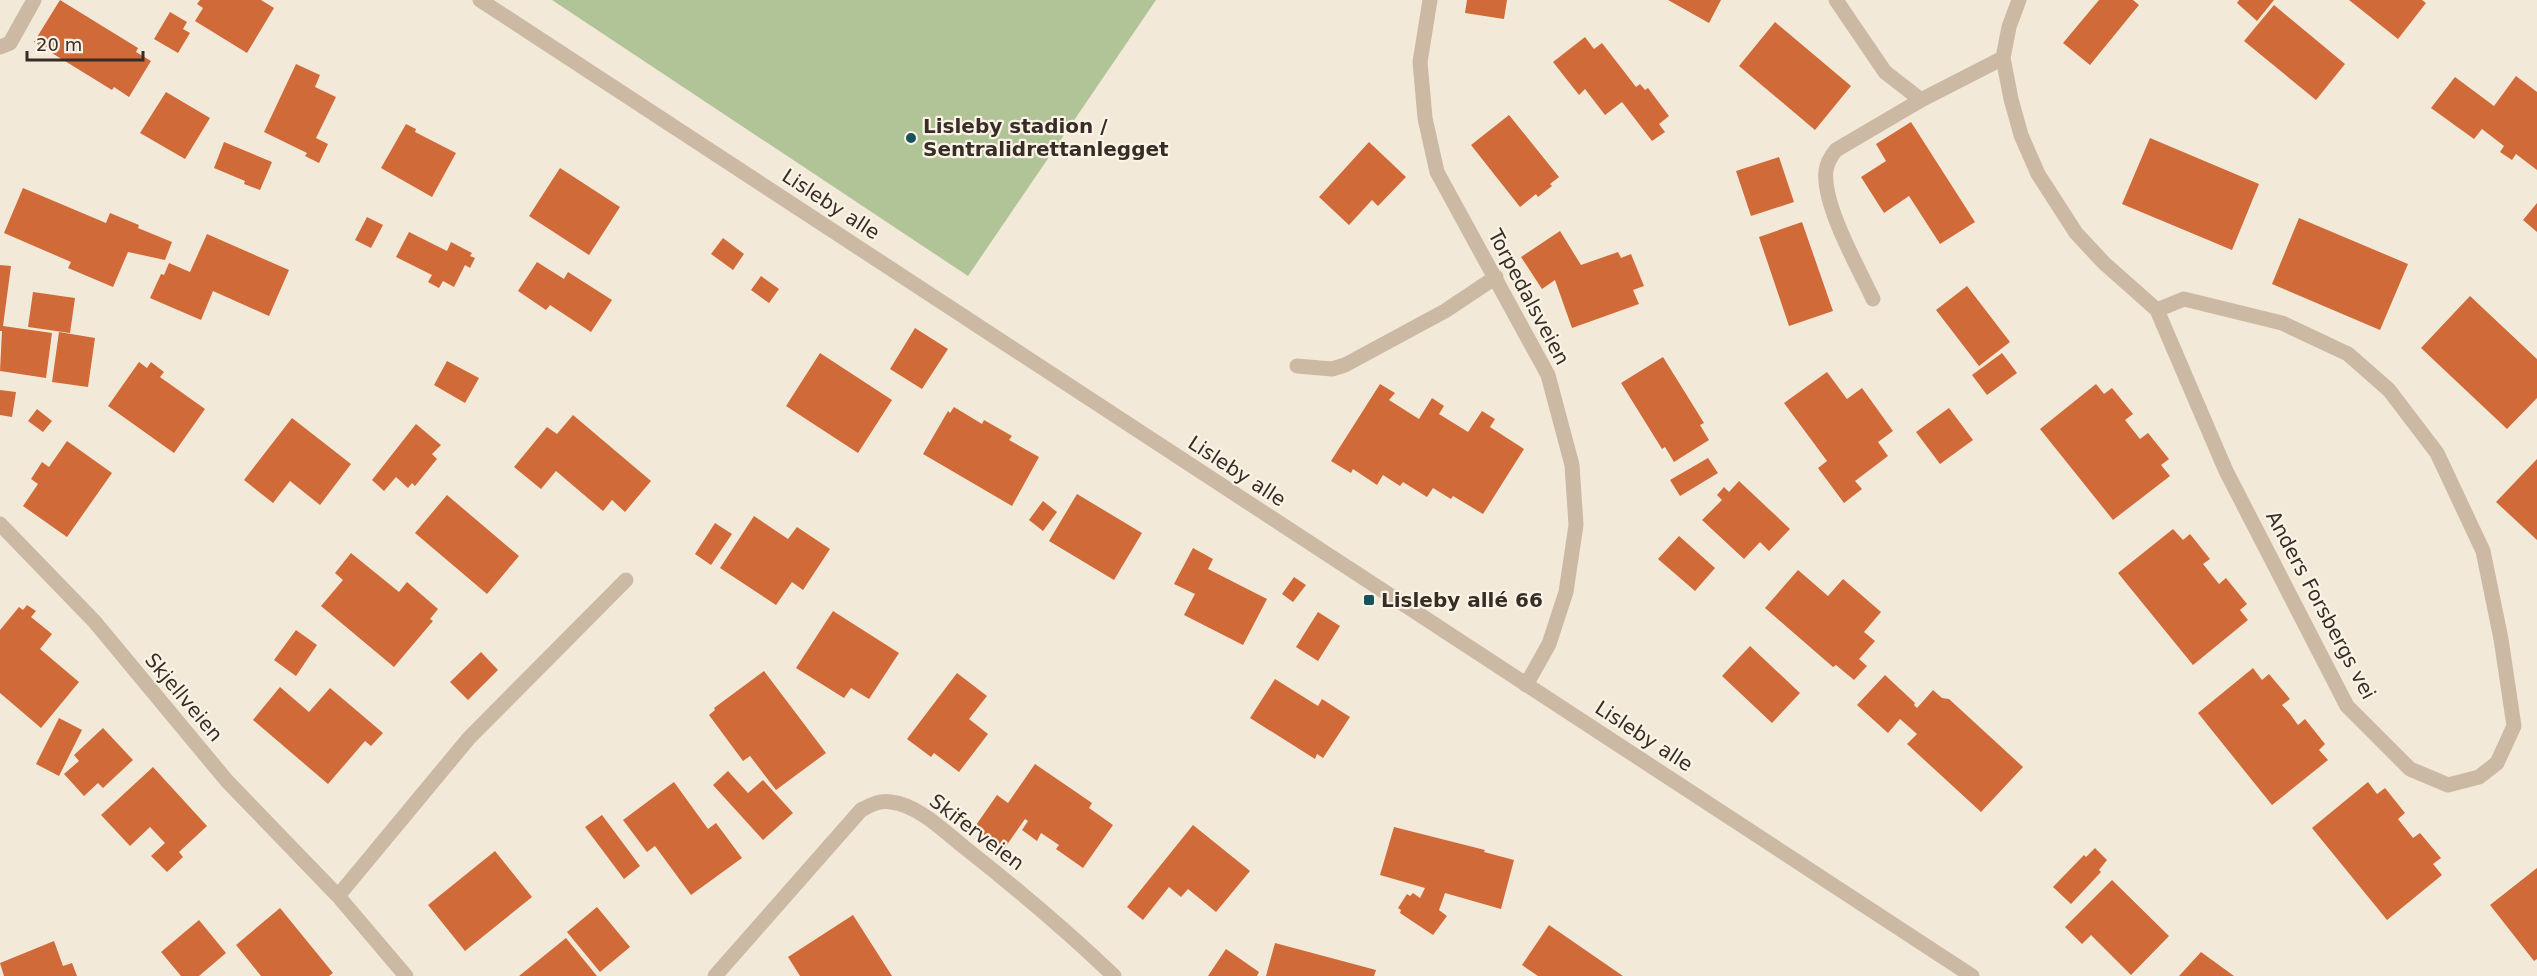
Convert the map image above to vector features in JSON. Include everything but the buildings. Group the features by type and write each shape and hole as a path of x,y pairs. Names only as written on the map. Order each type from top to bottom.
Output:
{"street":[{"path":"0,47 10,44 34,0"},
{"name":"Lisleby alle","path":"480,0 1971,976"},
{"name":"Torpedalsveien","path":"1430,0 1420,62 1425,118 1437,172 1548,375 1573,475 1576,525 1566,592 1549,644 1526,685"},
{"path":"1836,0 1885,72 1921,100"},
{"name":"Anders Forsbergs vei","path":"2019,0 2009,27 2003,58 2021,135 2038,174 2076,233 2104,263 2157,310 2226,471 2347,706 2410,770 2448,785 2479,777 2497,763 2514,726 2501,639 2482,551 2437,453 2389,390 2348,354 2282,323 2184,299 2157,310"},
{"path":"1873,299 1831,208 1826,171 1828,160 1836,150 1921,100 2003,58"},
{"path":"1297,366 1332,369 1345,365 1445,311 1496,277"},
{"name":"Skjellveien","path":"0,524 94,621 227,781 338,896 406,976"},
{"path":"338,896 469,738 626,580"},
{"name":"Skiferveien","path":"718,975 861,810 876,802 891,802 907,807 932,822 995,871 1075,939 1114,976"}],"green space":[{"name":"Lisleby stadion / Sentralidrettanlegget","path":"552,0 1156,0 968,276"}],"place":[{"name":"Lisleby stadion / Sentralidrettanlegget","path":"911,138"},
{"name":"Lisleby allé 66","path":"1369,600"}]}
